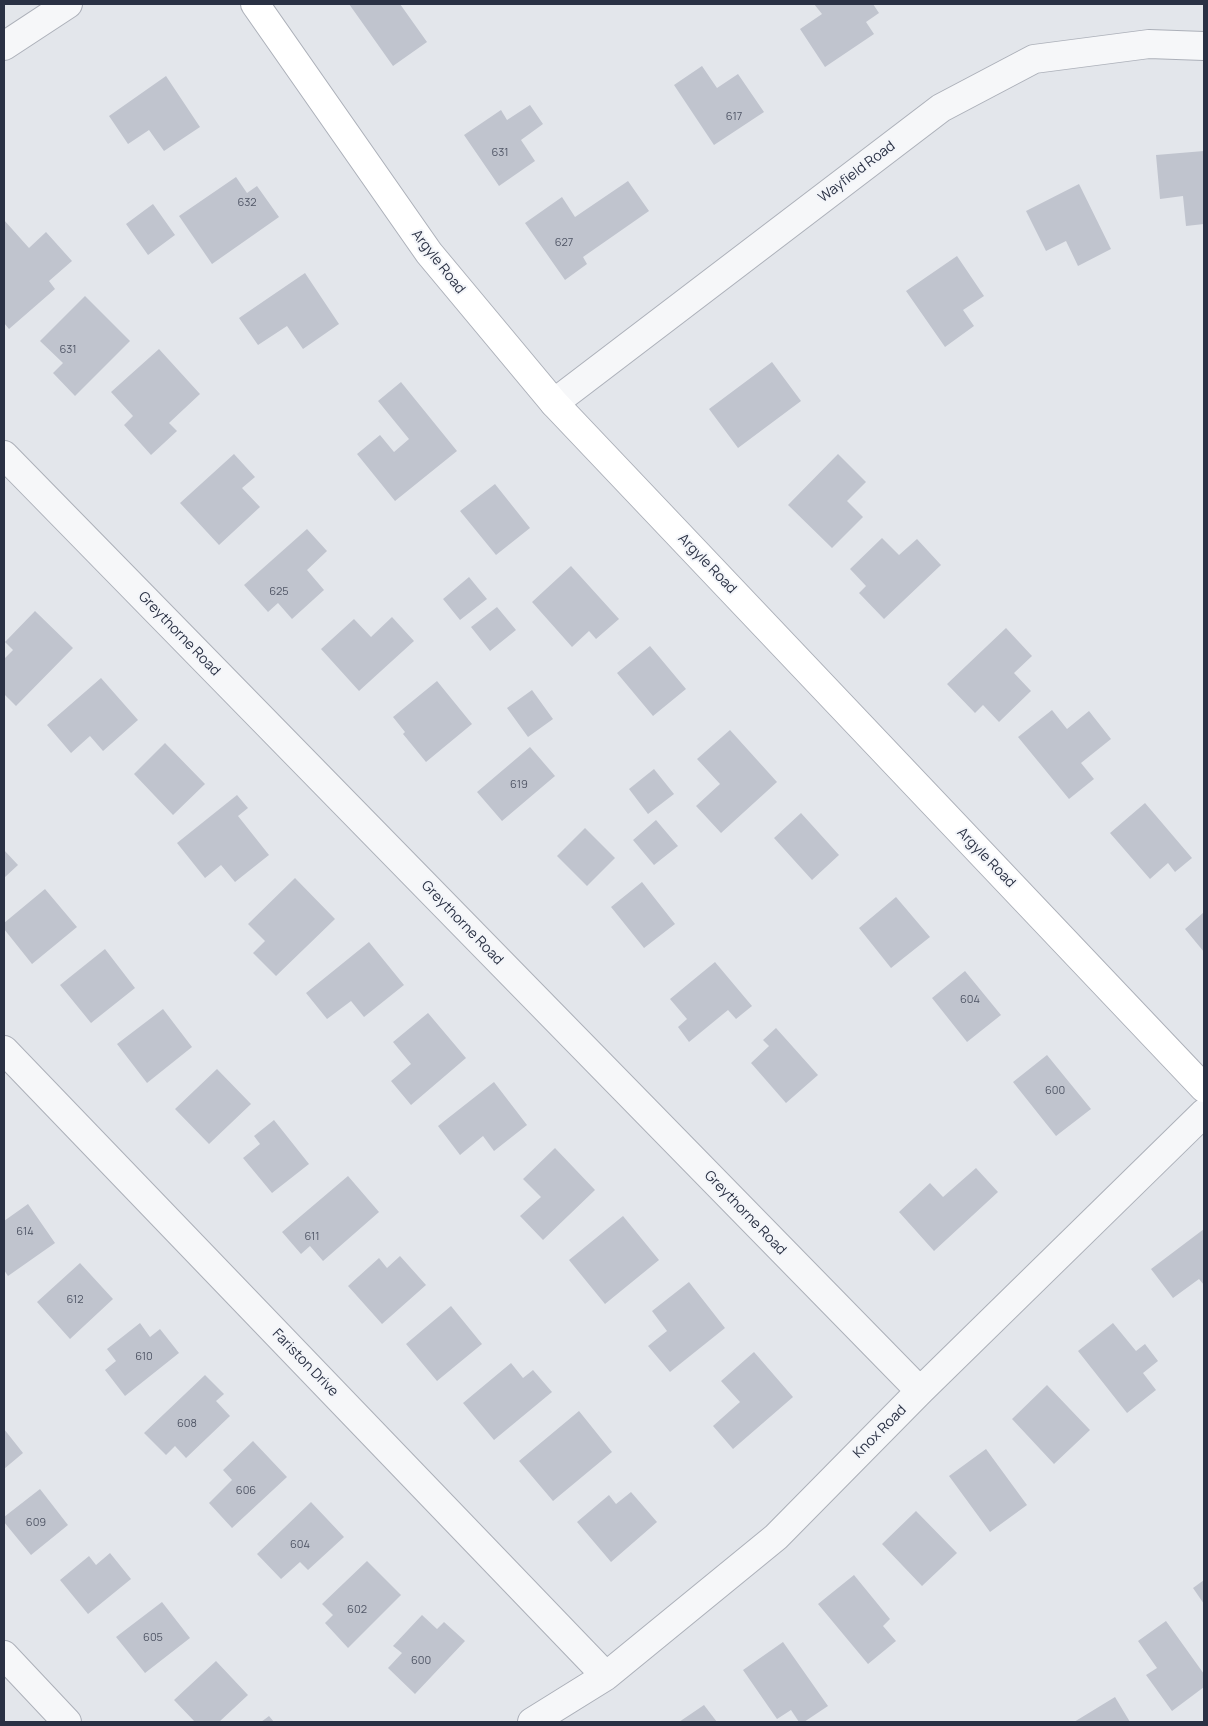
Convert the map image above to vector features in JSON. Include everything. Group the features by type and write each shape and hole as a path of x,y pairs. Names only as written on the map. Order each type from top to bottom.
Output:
{"street":[{"path":"4,46 68,4"},
{"name":"Argyle Road","path":"255,4 429,253 554,403 1204,1088"},
{"name":"Wayfield Road","path":"554,403 941,108 1034,59 1148,44 1204,46"},
{"name":"Greythorne Road","path":"4,455 920,1391"},
{"name":"Fariston Drive","path":"4,1050 606,1676"},
{"name":"Knox Road","path":"532,1722 606,1676 776,1536 920,1391 1204,1113"},
{"path":"4,1655 67,1722"}],"building":[{"path":"349,4 400,4 427,42 393,66"},
{"path":"814,4 873,4 879,13 866,22 874,34 825,67 800,29 822,14"},
{"path":"702,66 717,88 738,74 764,112 714,145 674,85"},
{"path":"166,76 200,127 164,151 149,130 128,144 109,116"},
{"path":"530,105 543,124 521,140 535,161 499,186 464,135 501,110 507,120"},
{"path":"1204,151 1204,224 1186,226 1183,196 1160,199 1156,155"},
{"path":"236,177 247,193 257,186 279,217 212,264 179,216"},
{"path":"628,181 649,211 583,257 587,264 565,280 525,223 562,197 575,217"},
{"path":"1079,184 1111,249 1078,266 1066,241 1046,251 1026,211"},
{"path":"153,204 175,235 148,255 126,224"},
{"path":"4,220 29,248 46,232 72,261 49,281 55,289 9,329 4,323"},
{"path":"957,256 984,296 963,310 974,326 945,347 906,291"},
{"path":"305,273 339,324 303,349 287,326 258,345 239,318"},
{"path":"85,296 130,341 75,396 53,373 63,363 40,341"},
{"path":"159,349 200,394 169,423 177,431 151,455 124,425 133,416 111,392"},
{"path":"772,362 801,401 738,448 709,409"},
{"path":"401,382 457,451 395,501 357,454 380,435 394,452 409,439 378,401"},
{"path":"234,454 255,477 242,488 260,507 219,545 180,503"},
{"path":"838,454 866,482 847,501 863,517 832,548 788,505"},
{"path":"495,484 530,528 496,555 460,511"},
{"path":"307,529 327,551 307,570 324,590 292,619 278,603 268,612 244,585"},
{"path":"882,538 899,555 917,539 941,565 884,619 859,593 866,586 850,569"},
{"path":"571,566 619,619 596,639 589,631 572,647 532,602"},
{"path":"469,577 487,599 460,620 443,599"},
{"path":"497,607 516,630 490,651 471,627"},
{"path":"35,611 73,648 16,706 4,694 4,659 13,650 5,642"},
{"path":"392,617 414,641 359,691 321,649 354,619 371,637"},
{"path":"1006,628 1032,656 1014,673 1031,691 999,722 983,705 975,713 947,684"},
{"path":"650,646 686,689 653,716 617,673"},
{"path":"101,678 138,720 103,751 90,736 71,753 47,725"},
{"path":"437,681 472,724 426,762 403,734 405,732 393,717"},
{"path":"532,690 553,719 528,737 507,708"},
{"path":"1052,710 1067,729 1089,711 1111,739 1081,763 1094,779 1069,799 1018,737"},
{"path":"730,730 777,782 721,833 696,806 720,784 697,759"},
{"path":"165,743 205,784 173,815 134,774"},
{"path":"530,747 555,776 502,821 477,792"},
{"path":"654,769 674,794 648,814 629,789"},
{"path":"237,795 248,808 238,816 269,855 235,882 221,865 205,878 177,843"},
{"path":"1145,803 1192,858 1175,872 1168,863 1150,879 1110,833"},
{"path":"801,813 839,855 812,880 774,838"},
{"path":"656,820 678,846 654,865 633,840"},
{"path":"585,828 615,858 587,886 557,856"},
{"path":"4,850 18,865 4,878"},
{"path":"295,878 335,919 276,976 253,953 265,941 248,924"},
{"path":"642,882 675,924 644,948 611,907"},
{"path":"45,889 77,927 32,964 4,929 4,923"},
{"path":"896,897 930,937 891,968 859,928"},
{"path":"1204,912 1204,952 1185,929"},
{"path":"369,942 404,985 364,1017 351,1001 327,1019 306,993"},
{"path":"105,949 135,988 91,1023 60,985"},
{"path":"715,962 752,1006 736,1019 728,1010 689,1042 678,1027 687,1019 670,999"},
{"path":"965,971 1001,1015 967,1042 932,998"},
{"path":"163,1009 192,1047 147,1083 117,1044"},
{"path":"428,1013 466,1058 411,1105 391,1081 411,1064 393,1042"},
{"path":"776,1028 818,1075 786,1103 751,1063 769,1046 763,1040"},
{"path":"1047,1055 1091,1109 1056,1136 1013,1082"},
{"path":"217,1069 251,1104 209,1144 175,1109"},
{"path":"494,1082 527,1125 494,1151 483,1136 460,1155 438,1126"},
{"path":"274,1120 309,1164 272,1193 243,1158 260,1144 254,1136"},
{"path":"555,1148 595,1190 543,1240 520,1216 541,1197 523,1179"},
{"path":"976,1168 998,1192 934,1251 899,1212 930,1183 943,1197"},
{"path":"348,1176 379,1212 323,1261 310,1246 301,1254 282,1232"},
{"path":"28,1204 55,1243 8,1276 4,1270 4,1221"},
{"path":"623,1216 659,1260 605,1304 569,1260"},
{"path":"1204,1229 1204,1285 1199,1279 1173,1298 1151,1269"},
{"path":"400,1256 426,1285 382,1324 348,1286 379,1258 387,1268"},
{"path":"80,1263 113,1299 70,1339 37,1302"},
{"path":"689,1282 725,1328 670,1372 648,1346 667,1331 652,1311"},
{"path":"451,1306 482,1344 437,1381 406,1344"},
{"path":"140,1323 150,1337 160,1329 179,1353 125,1396 105,1370 116,1361 107,1349"},
{"path":"1113,1323 1136,1351 1145,1344 1158,1361 1143,1373 1156,1390 1127,1413 1078,1351"},
{"path":"754,1352 793,1397 733,1449 713,1426 740,1402 721,1381"},
{"path":"511,1363 523,1378 533,1370 552,1392 494,1440 463,1403"},
{"path":"205,1375 224,1394 216,1401 230,1416 186,1458 175,1446 166,1455 144,1433"},
{"path":"1047,1385 1090,1430 1054,1464 1012,1419"},
{"path":"579,1411 612,1452 553,1501 519,1461"},
{"path":"4,1429 23,1453 4,1469"},
{"path":"253,1441 287,1477 232,1528 209,1503 232,1480 223,1470"},
{"path":"986,1449 1027,1505 990,1532 949,1476"},
{"path":"40,1489 68,1525 31,1555 4,1522 4,1517"},
{"path":"631,1492 657,1522 611,1562 577,1522 609,1495 616,1504"},
{"path":"311,1502 344,1537 308,1570 300,1562 281,1579 257,1554"},
{"path":"916,1511 957,1553 922,1586 882,1544"},
{"path":"110,1553 131,1579 88,1614 60,1580 89,1556 96,1565"},
{"path":"367,1561 401,1595 348,1648 325,1623 333,1615 322,1604"},
{"path":"854,1575 890,1619 883,1626 896,1641 868,1664 818,1604"},
{"path":"1204,1580 1204,1604 1193,1588"},
{"path":"162,1602 190,1638 145,1673 116,1637"},
{"path":"422,1615 437,1629 444,1622 465,1641 415,1694 388,1668 402,1653 393,1646"},
{"path":"1166,1621 1204,1674 1204,1687 1172,1711 1146,1675 1157,1668 1138,1641"},
{"path":"783,1642 828,1706 804,1722 799,1722 791,1710 777,1719 743,1670"},
{"path":"216,1661 248,1695 219,1722 195,1722 174,1700"},
{"path":"1115,1697 1130,1722 1074,1722"},
{"path":"704,1705 717,1722 679,1722"},
{"path":"269,1716 274,1722 261,1722"}]}
